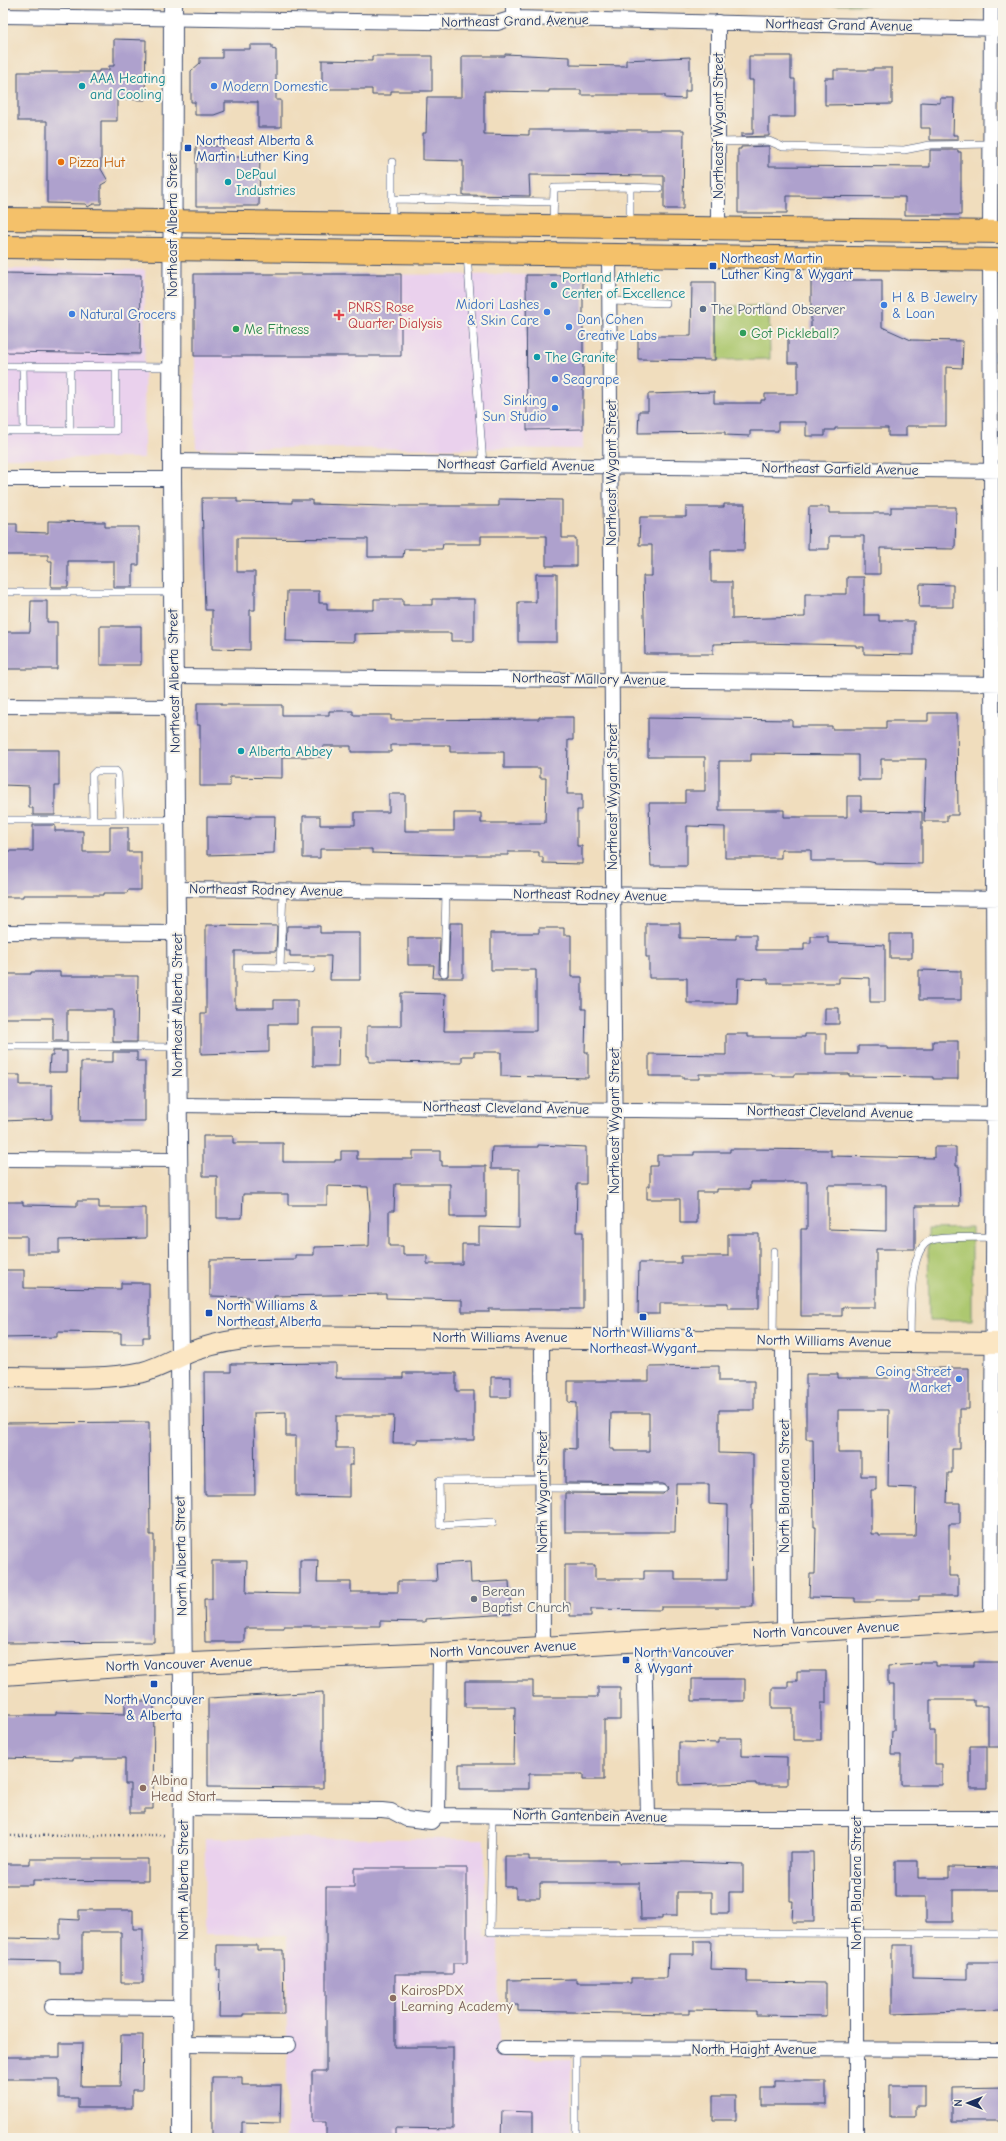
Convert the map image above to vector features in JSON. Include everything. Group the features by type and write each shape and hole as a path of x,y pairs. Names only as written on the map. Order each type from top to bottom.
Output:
{"main road":[{"path":"3,220 997,232"},
{"path":"3,248 996,260"},
{"name":"North Williams Avenue","path":"3,1377 126,1374 160,1367 198,1349 223,1342 263,1337 616,1338 998,1343"},
{"name":"North Vancouver Avenue","path":"3,1675 128,1666 440,1653 997,1620"}],"street":[{"path":"513,3 513,18"},
{"path":"991,3 997,29 990,144 997,232"},
{"name":"Northeast Grand Avenue","path":"3,16 173,11 206,17 497,23 513,18 997,29"},
{"name":"Northeast Alberta Street","path":"173,11 172,479 180,1358"},
{"name":"Northeast Wygant Street","path":"718,22 718,229"},
{"name":"Northeast Wygant Street","path":"609,255 616,1338"},
{"path":"996,260 998,1114 993,1237 998,1343 997,1620"},
{"name":"Northeast Garfield Avenue","path":"172,461 997,471"},
{"path":"3,479 172,479"},
{"name":"Northeast Mallory Avenue","path":"174,676 998,684"},
{"path":"3,706 175,707"},
{"name":"Northeast Rodney Avenue","path":"176,889 613,896 998,899"},
{"path":"3,932 177,933"},
{"name":"Northeast Cleveland Avenue","path":"178,1105 998,1114"},
{"path":"3,1159 178,1160"},
{"name":"North Wygant Street","path":"542,1338 543,1647"},
{"name":"North Blandena Street","path":"778,1340 784,1632"},
{"name":"North Alberta Street","path":"180,1358 183,1664 182,2138"},
{"name":"North Blandena Street","path":"856,1628 856,2138"},
{"path":"644,1641 648,1816"},
{"path":"438,1815 440,1653"},
{"name":"North Gantenbein Avenue","path":"183,1808 382,1810 391,1811 406,1819 416,1822 431,1822 438,1815 1003,1818"},
{"path":"52,2007 182,2008"},
{"path":"182,2044 290,2044"},
{"name":"North Haight Avenue","path":"504,2048 1003,2050"}],"lane":[{"path":"718,142 769,141 783,147 904,150 930,145 990,144"},
{"path":"392,162 392,224"},
{"path":"630,187 630,227"},
{"path":"553,226 554,188 659,188"},
{"path":"392,200 554,202"},
{"path":"467,254 483,464"},
{"path":"610,301 666,303"},
{"path":"3,366 172,367"},
{"path":"24,366 24,431"},
{"path":"70,366 70,431"},
{"path":"3,431 116,431 116,367"},
{"path":"3,592 174,592"},
{"path":"93,820 92,775 96,771 116,771 118,774 120,820"},
{"path":"3,820 176,820"},
{"path":"280,968 283,890"},
{"path":"444,973 446,893"},
{"path":"246,967 311,969"},
{"path":"3,1046 178,1047"},
{"path":"910,1342 911,1289 915,1263 922,1247 930,1240 993,1237"},
{"path":"774,1251 778,1340"},
{"path":"493,1522 440,1525 439,1481 663,1489"},
{"path":"492,1815 490,1932 1003,1934"},
{"path":"576,2048 576,2138"}],"path":[{"path":"3,1836 171,1835"}],"shaded area":[{"path":"3,269 145,270 144,458 3,458"},
{"path":"194,274 583,275 583,449 196,448"},
{"name":"KairosPDX Learning Academy","path":"205,1838 485,1839 485,1938 498,1939 499,2058 571,2059 571,2138 287,2138 287,1935 204,1934"}],"green space":[{"path":"533,3 963,3 963,5 534,5"},
{"name":"Got Pickleball?","path":"717,306 769,306 770,359 718,360"},
{"path":"972,1228 972,1320 929,1320 928,1229"}],"building":[{"path":"114,39 146,40 145,100 117,99 117,121 101,121 101,169 108,181 101,185 101,204 93,204 88,207 86,204 47,203 47,121 18,121 18,72 99,72 99,70 109,70 109,66 114,66"},
{"path":"250,45 272,45 272,49 276,50 276,100 281,100 281,127 258,127 258,102 225,102 225,111 214,115 195,115 195,102 191,102 191,71 200,63 200,58 222,58 222,49 250,49"},
{"path":"505,54 570,57 570,65 626,66 626,60 690,57 690,91 685,91 685,99 665,98 665,95 581,95 581,90 549,90 549,92 484,91 484,134 529,135 529,130 684,130 683,209 664,209 664,176 529,175 530,196 463,195 463,161 423,160 423,133 426,133 427,97 462,97 462,56 505,56"},
{"path":"372,56 432,56 432,91 391,91 391,95 372,95 372,89 322,89 322,60 372,61"},
{"path":"749,56 791,56 791,79 795,79 795,117 769,117 769,136 741,137 741,134 753,134 753,80 749,80"},
{"path":"873,68 892,68 892,104 825,105 825,78 834,78 834,70 873,70"},
{"path":"940,98 954,98 953,135 958,135 958,140 930,140 930,128 921,128 921,102 940,103"},
{"name":"DePaul Industries","path":"196,146 222,146 222,157 260,157 259,206 196,206"},
{"path":"769,146 769,166 930,167 930,150 958,150 958,152 961,152 961,215 905,215 905,197 787,196 787,213 738,213 738,149 741,149 741,147"},
{"name":"Natural Grocers","path":"3,273 141,275 140,354 3,352"},
{"path":"194,274 401,274 401,356 194,356"},
{"path":"526,275 583,275 583,429 527,430"},
{"path":"811,280 882,280 882,327 911,340 963,341 962,368 946,367 946,426 906,426 906,436 888,436 888,428 835,428 835,430 825,430 825,436 806,436 806,422 778,422 778,431 750,431 750,436 725,435 725,432 638,433 639,411 648,411 648,394 714,392 714,403 761,403 761,400 765,400 765,394 798,394 798,363 788,363 788,337 811,337"},
{"name":"The Portland Observer","path":"692,282 715,282 715,360 638,359 638,336 691,336"},
{"path":"202,498 237,498 237,502 292,503 292,500 312,500 312,504 387,506 499,506 499,499 562,500 562,538 576,538 576,566 546,566 546,536 481,536 481,544 443,544 442,549 404,549 403,557 368,557 368,539 237,538 237,572 255,572 255,610 250,610 250,650 212,649 212,610 205,610"},
{"path":"724,504 745,504 744,550 711,550 711,582 732,582 732,619 805,617 805,594 847,594 847,577 864,577 864,615 879,615 879,621 914,621 914,655 864,654 864,647 856,647 856,645 753,643 713,644 713,654 645,654 643,576 652,576 652,545 639,545 640,517 686,517 686,507 724,507"},
{"path":"809,507 829,507 829,513 891,513 891,507 956,507 955,549 880,548 880,574 864,574 864,536 829,536 829,549 808,549"},
{"path":"48,521 105,522 105,527 139,527 139,565 133,565 133,587 114,587 114,561 68,561 68,587 51,587 52,561 48,561 48,555 3,555 3,524 17,524 17,532 48,533"},
{"path":"536,574 557,574 557,642 518,642 518,602 536,602"},
{"path":"920,584 953,585 953,607 919,607"},
{"path":"287,591 319,591 319,603 327,603 327,610 374,610 374,599 403,599 403,605 432,605 432,599 474,599 474,641 451,641 451,633 394,633 354,634 354,642 286,641"},
{"path":"31,601 47,601 47,622 57,622 57,669 3,669 3,632 30,632"},
{"path":"100,626 141,626 141,665 100,665"},
{"path":"197,703 221,703 221,705 282,705 282,715 329,715 329,711 353,711 353,715 391,715 391,720 539,719 539,717 573,717 573,740 568,740 567,794 582,794 582,810 577,810 577,846 582,846 582,864 543,863 543,857 539,857 539,852 508,852 508,855 454,855 372,853 372,849 320,849 320,858 303,858 303,816 320,816 320,825 355,825 355,812 389,812 389,794 405,794 405,831 454,831 454,813 481,813 481,823 545,823 546,778 540,778 540,768 504,768 504,752 450,752 450,745 391,745 391,752 351,752 351,746 323,746 323,757 282,757 282,778 230,777 230,786 200,786 200,725 197,725"},
{"path":"928,713 957,713 958,815 947,815 947,821 924,821 926,759 881,759 881,780 858,780 858,755 751,754 751,761 719,761 719,810 784,810 784,817 847,817 847,796 861,796 861,811 922,812 922,864 876,863 866,861 811,861 811,850 781,850 781,858 725,858 725,827 687,826 687,866 651,866 649,803 685,803 685,791 705,791 705,757 648,757 648,718 792,720 792,726 832,726 832,729 886,729 886,721 928,721"},
{"path":"3,750 59,750 59,786 55,786 55,815 33,815 33,808 29,808 29,786 3,785"},
{"path":"251,816 275,816 274,853 207,855 207,817 251,818"},
{"path":"33,825 55,825 55,831 83,831 83,852 110,852 110,827 128,827 128,852 141,852 141,890 128,890 127,893 104,893 104,895 23,895 23,897 3,897 3,851 33,851"},
{"path":"450,923 463,923 463,978 433,978 434,965 408,965 408,938 440,938 439,973 442,977 448,976"},
{"path":"646,923 680,923 680,938 736,939 736,935 756,935 756,950 804,950 804,943 811,943 811,936 828,936 828,943 885,945 885,1002 870,1002 870,978 839,977 839,983 768,983 768,979 738,978 737,1003 687,1003 687,978 649,978 649,957 646,957"},
{"path":"206,925 277,926 276,951 235,951 235,1008 274,1008 274,1000 297,1000 297,1024 269,1024 269,1052 201,1054 201,1014 206,1014"},
{"path":"287,926 320,926 320,933 360,933 360,980 330,980 331,956 290,956 290,951 286,951"},
{"path":"539,928 564,928 564,935 571,935 571,977 582,977 582,1009 586,1009 585,1052 588,1052 588,1078 501,1076 501,1052 474,1052 474,1056 462,1056 462,1063 369,1062 369,1056 367,1056 367,1026 401,1026 401,993 445,994 444,1031 536,1031 536,970 491,970 491,933 539,933"},
{"path":"890,934 912,934 912,958 890,958"},
{"path":"919,970 961,971 961,1000 919,1000"},
{"path":"31,972 60,972 60,976 138,976 137,1042 113,1042 113,1010 67,1010 67,1041 53,1041 53,1018 3,1018 3,974 31,974"},
{"path":"825,1008 839,1008 839,1024 825,1024"},
{"path":"313,1028 339,1028 338,1066 313,1066"},
{"path":"726,1034 748,1034 748,1037 805,1037 805,1034 826,1034 826,1054 858,1054 858,1046 887,1046 887,1049 933,1049 933,1041 958,1041 958,1079 933,1079 933,1077 849,1076 849,1074 794,1074 794,1076 772,1076 772,1074 699,1074 699,1079 683,1079 683,1076 649,1076 649,1054 726,1055"},
{"path":"53,1051 67,1051 67,1072 49,1072 50,1056 53,1056"},
{"path":"113,1052 137,1052 137,1061 145,1061 145,1121 80,1121 81,1062 113,1062"},
{"path":"3,1075 20,1075 20,1085 52,1085 52,1119 3,1121"},
{"path":"203,1136 233,1136 233,1143 283,1143 283,1162 335,1162 335,1160 341,1160 341,1151 357,1151 357,1159 413,1159 413,1151 440,1151 440,1161 442,1161 442,1166 486,1166 486,1217 450,1217 450,1184 395,1184 394,1211 389,1211 389,1246 403,1246 403,1255 427,1255 427,1264 462,1264 462,1244 479,1244 479,1227 519,1228 519,1169 491,1169 492,1147 538,1147 538,1145 586,1147 586,1184 577,1184 576,1232 583,1232 583,1309 489,1309 489,1312 462,1312 462,1300 386,1298 386,1294 274,1296 274,1300 248,1300 248,1297 210,1296 210,1260 295,1259 295,1255 314,1255 314,1247 369,1246 370,1211 368,1187 327,1186 327,1205 288,1205 288,1194 243,1194 242,1218 217,1218 217,1176 203,1176"},
{"path":"934,1147 956,1147 956,1166 959,1166 960,1206 915,1206 915,1249 876,1249 876,1307 842,1307 842,1316 801,1316 801,1229 807,1229 807,1182 750,1182 750,1189 717,1189 717,1192 697,1192 697,1223 680,1223 680,1199 647,1199 647,1186 650,1186 650,1166 657,1166 657,1155 694,1155 694,1152 730,1152 730,1149 750,1149 831,1150 831,1156 934,1158","holes":["828,1185 886,1185 886,1231 828,1229"]},
{"path":"77,1201 99,1201 99,1208 146,1208 146,1238 59,1240 59,1253 27,1253 27,1236 3,1236 3,1202 23,1202 23,1205 77,1206"},
{"path":"728,1234 759,1234 759,1308 728,1308 728,1303 660,1303 660,1314 638,1314 639,1263 681,1263 681,1256 728,1256"},
{"path":"3,1270 24,1270 24,1288 121,1289 121,1283 149,1283 149,1337 143,1337 143,1344 121,1344 121,1333 57,1332 57,1337 3,1338"},
{"path":"336,1363 336,1378 403,1378 403,1373 456,1373 456,1391 474,1391 474,1440 417,1440 417,1443 393,1443 394,1416 336,1416 336,1448 353,1448 353,1465 349,1465 349,1497 296,1496 296,1436 286,1436 286,1412 254,1413 255,1495 205,1495 204,1372 231,1372 231,1364"},
{"path":"719,1366 719,1381 754,1381 754,1410 719,1410 719,1453 753,1454 753,1607 661,1607 661,1610 591,1609 591,1616 570,1616 570,1603 565,1603 565,1565 595,1565 595,1579 644,1579 644,1571 675,1571 675,1580 727,1580 728,1505 709,1504 709,1484 676,1484 675,1532 565,1532 565,1493 663,1494 668,1489 667,1486 663,1484 565,1483 565,1448 576,1449 576,1403 568,1402 568,1381 649,1381 649,1367","holes":["611,1413 649,1413 649,1451 614,1451 614,1449 610,1449"]},
{"path":"925,1368 969,1368 969,1409 960,1409 960,1449 952,1449 952,1473 948,1473 947,1503 960,1503 960,1524 949,1524 949,1576 958,1576 958,1596 919,1596 919,1600 876,1600 876,1602 855,1602 855,1598 809,1597 810,1574 815,1574 816,1527 814,1527 813,1439 806,1439 806,1374 838,1374 838,1378 889,1378 889,1370 925,1370","holes":["838,1410 889,1410 888,1487 916,1488 915,1536 879,1536 879,1534 871,1534 871,1490 876,1490 876,1476 861,1476 861,1453 838,1453"]},
{"path":"491,1377 511,1377 511,1397 491,1397"},
{"path":"149,1422 150,1535 154,1535 154,1642 3,1643 3,1423"},
{"path":"300,1560 318,1560 317,1582 351,1582 351,1592 398,1592 398,1581 437,1581 436,1564 470,1562 471,1583 509,1581 511,1614 425,1619 425,1622 380,1621 380,1626 284,1626 284,1628 244,1628 244,1642 205,1642 204,1599 212,1599 212,1561 247,1561 246,1593 300,1594"},
{"path":"920,1662 936,1662 936,1666 974,1666 974,1662 1003,1662 1003,1747 988,1747 988,1706 974,1706 974,1700 930,1700 930,1731 935,1731 935,1764 942,1764 942,1785 901,1785 901,1755 891,1755 892,1731 894,1731 894,1685 888,1685 888,1666 920,1664"},
{"path":"797,1671 826,1671 826,1703 821,1703 821,1740 793,1740 793,1708 772,1708 772,1688 788,1688 788,1681 797,1681"},
{"path":"692,1679 745,1679 745,1701 692,1701"},
{"path":"465,1681 533,1681 533,1697 598,1697 598,1687 620,1687 620,1720 604,1720 604,1780 583,1780 583,1774 529,1774 529,1789 459,1789 459,1764 514,1764 515,1707 465,1707"},
{"path":"323,1692 323,1788 208,1787 208,1698"},
{"path":"125,1701 154,1701 153,1809 144,1809 144,1813 130,1813 130,1784 125,1784 125,1758 73,1758 73,1760 3,1758 3,1715 56,1715 56,1712 125,1714"},
{"path":"719,1738 742,1738 742,1756 787,1757 787,1785 756,1785 756,1783 679,1785 679,1742 719,1743"},
{"path":"970,1746 987,1746 987,1788 970,1788"},
{"path":"790,1852 813,1852 814,1922 792,1922 793,1901 790,1901"},
{"path":"505,1856 529,1856 529,1860 619,1860 619,1863 685,1862 743,1864 743,1892 729,1892 729,1913 712,1913 712,1892 677,1892 677,1916 662,1916 662,1919 641,1919 640,1883 540,1883 540,1898 516,1898 516,1887 505,1887"},
{"path":"30,1859 148,1859 148,1881 33,1880 33,1885 3,1885 3,1864 30,1864"},
{"path":"895,1861 918,1861 918,1878 949,1878 949,1867 1003,1868 1003,1890 953,1890 953,1922 926,1922 926,1897 895,1897"},
{"path":"354,1868 467,1868 467,1963 453,1963 453,1974 395,1974 395,2047 453,2047 453,2129 395,2128 395,2138 326,2138 326,2122 312,2122 312,2072 326,2072 326,1887 354,1887"},
{"path":"79,1910 133,1910 133,1929 143,1929 143,1983 121,1983 121,1932 82,1932 82,1974 60,1974 60,1961 3,1960 3,1938 60,1939 60,1919 79,1920"},
{"path":"694,1941 711,1941 710,1969 747,1970 747,1982 826,1983 826,2016 756,2015 756,2011 689,2010 689,2014 672,2014 518,2011 518,2005 508,2005 508,1980 577,1979 577,1983 631,1983 631,1978 667,1978 668,1954 694,1954"},
{"path":"217,1945 257,1945 257,1950 283,1950 284,2014 243,2014 243,2017 219,2017 220,1970 217,1970"},
{"path":"892,1945 913,1945 913,1978 967,1979 967,1963 1003,1963 1003,2010 892,2013"},
{"path":"121,2035 143,2035 142,2090 132,2090 132,2108 78,2108 78,2098 59,2098 59,2079 3,2079 3,2057 60,2057 60,2043 82,2043 81,2086 120,2086"},
{"path":"212,2077 242,2077 242,2085 281,2085 280,2123 242,2122 242,2138 212,2138"},
{"path":"774,2081 826,2081 826,2105 762,2105 762,2088 774,2088"},
{"path":"890,2085 925,2085 925,2106 915,2106 915,2117 890,2117"},
{"path":"1003,2087 1003,2121 952,2121 952,2088"},
{"path":"713,2096 736,2096 736,2120 713,2120"},
{"path":"502,2111 533,2112 533,2138 501,2138"}],"place":[{"name":"AAA Heating and Cooling","path":"82,86"},
{"name":"Modern Domestic","path":"214,86"},
{"name":"Northeast Alberta & Martin Luther King","path":"188,148"},
{"name":"Pizza Hut","path":"61,162"},
{"name":"DePaul Industries","path":"228,182"},
{"name":"Northeast Martin Luther King & Wygant","path":"713,266"},
{"name":"Portland Athletic Center of Excellence","path":"554,285"},
{"name":"H & B Jewelry & Loan","path":"884,305"},
{"name":"The Portland Observer","path":"703,309"},
{"name":"Midori Lashes & Skin Care","path":"547,312"},
{"name":"Natural Grocers","path":"72,314"},
{"name":"PNRS Rose Quarter Dialysis","path":"339,315"},
{"name":"Dan Cohen Creative Labs","path":"569,327"},
{"name":"Me Fitness","path":"236,329"},
{"name":"Got Pickleball?","path":"743,333"},
{"name":"The Granite","path":"537,357"},
{"name":"Seagrape","path":"555,379"},
{"name":"Sinking Sun Studio","path":"555,408"},
{"name":"Alberta Abbey","path":"241,751"},
{"name":"North Williams & Northeast Alberta","path":"209,1313"},
{"name":"North Williams & Northeast Wygant","path":"643,1317"},
{"name":"Going Street Market","path":"959,1379"},
{"name":"Berean Baptist Church","path":"474,1599"},
{"name":"North Vancouver & Wygant","path":"626,1660"},
{"name":"North Vancouver & Alberta","path":"154,1684"},
{"name":"Albina Head Start","path":"143,1788"},
{"name":"KairosPDX Learning Academy","path":"393,1998"}]}
